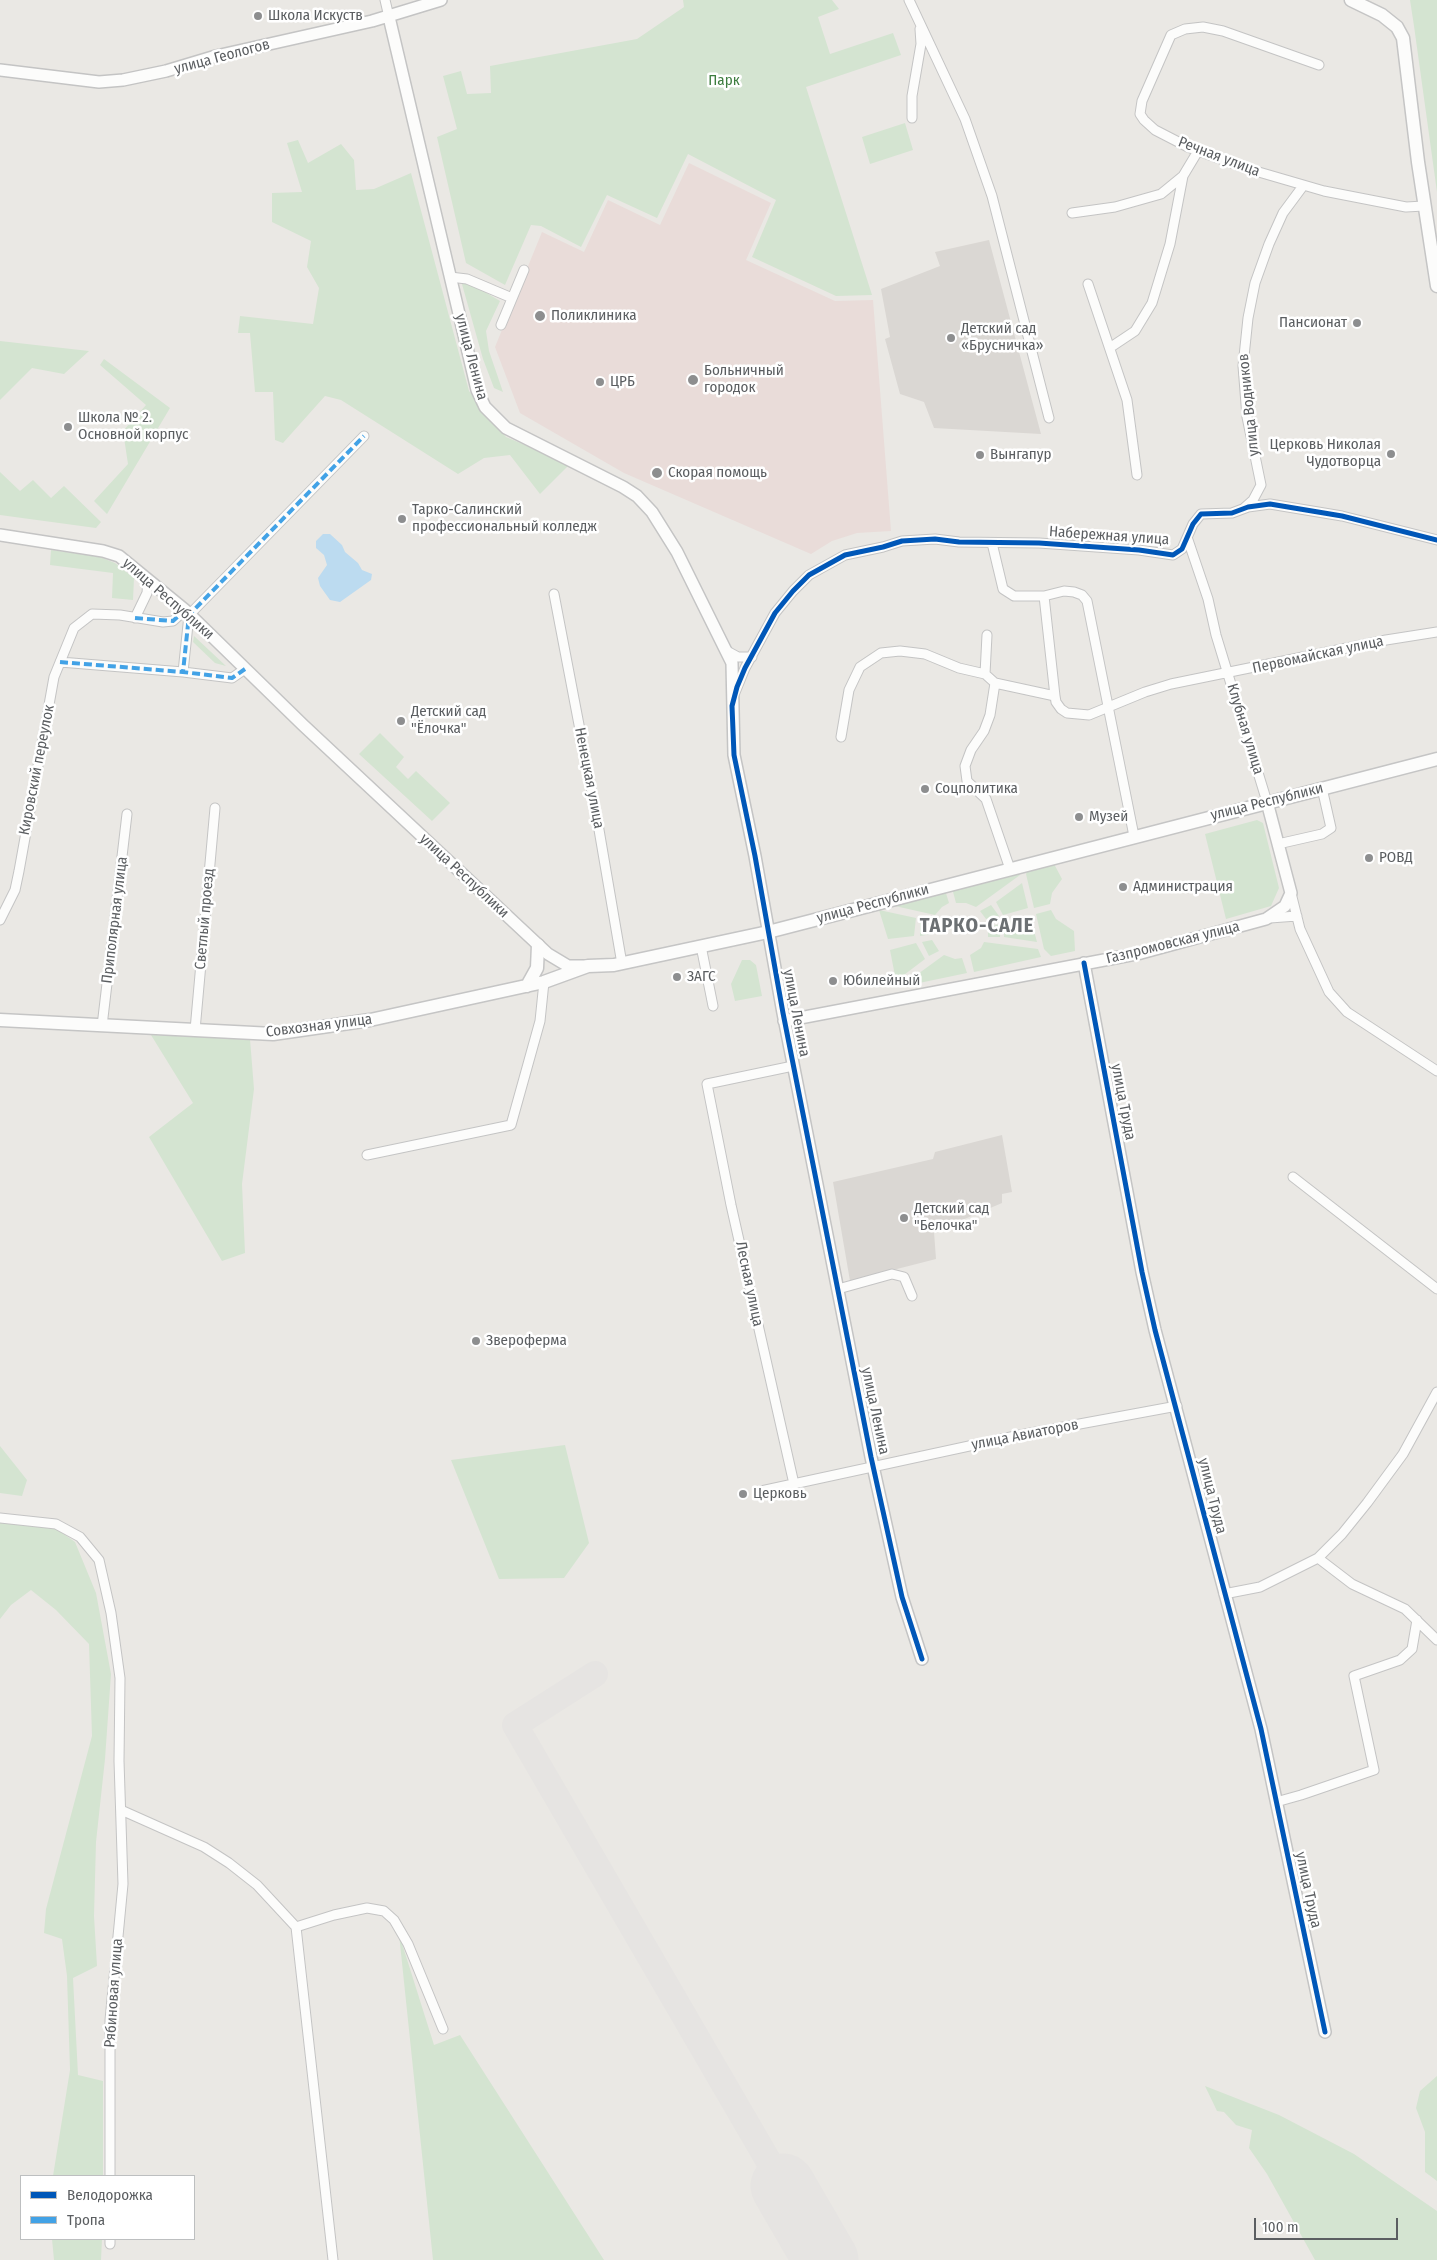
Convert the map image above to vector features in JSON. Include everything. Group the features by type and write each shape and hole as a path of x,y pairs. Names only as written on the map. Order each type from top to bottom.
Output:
{"main road":[{"path":"1351,0 1382,15 1397,27 1403,38 1424,206 1437,286"},
{"name":"улица Республики","path":"588,966 622,964 768,932 1437,759"},
{"path":"528,986 537,968 538,945"},
{"name":"Совхозная улица","path":"0,1020 272,1034 370,1020 528,986 588,966"}],"street":[{"name":"улица Ленина","path":"385,0 477,390 485,407 506,428 623,487 637,496 652,512 677,552 727,651 733,670 734,697 732,714 734,755 755,856 784,1021 902,1597 922,1659"},
{"name":"улица Геологов","path":"0,70 99,82 123,80 166,72 216,56 389,17 441,0"},
{"path":"910,0 920,26 964,119 992,196 1049,418"},
{"path":"912,118 912,96 921,44 920,26"},
{"name":"Речная улица","path":"1319,65 1223,31 1203,27 1185,28 1171,35 1142,101 1140,114 1156,130 1198,152 1302,186 1406,207 1424,206"},
{"path":"1072,213 1115,207 1161,194 1182,176 1198,152"},
{"path":"1111,347 1135,331 1152,303 1170,244 1182,176"},
{"name":"улица Водников","path":"1260,485 1248,417 1243,366 1244,346 1255,283 1269,244 1283,213 1302,186"},
{"path":"501,325 524,270"},
{"path":"450,277 467,279 512,298"},
{"path":"1088,284 1102,330 1111,347 1127,400 1137,475"},
{"path":"148,579 144,601 135,618 173,621 187,612 364,436"},
{"path":"1260,485 1263,496 1270,504"},
{"path":"1242,509 1253,500 1260,485"},
{"name":"Набережная улица","path":"992,543 1066,545 1154,551 1173,555 1182,549 1188,540 1193,524 1201,514 1232,513 1242,509 1270,504 1342,516 1437,540"},
{"name":"улица Республики","path":"0,535 112,552 187,612 548,954 568,966 588,966"},
{"name":"улица Ленина","path":"734,697 775,613 809,575 845,555 883,547 902,540 935,539 992,543"},
{"name":"Клубная улица","path":"1188,540 1208,599 1216,635 1268,802 1291,893"},
{"path":"992,543 1004,589 1014,596 1044,596 1064,591 1082,595 1087,601 1134,836"},
{"name":"Ненецкая улица","path":"554,594 598,824 622,964"},
{"path":"841,737 849,690 860,666 881,653 900,651 925,654 959,668 985,674 995,683 1055,696 1044,596"},
{"path":"183,672 187,612"},
{"name":"Кировский переулок","path":"0,920 15,890 54,677 74,628 92,614 104,613 135,618"},
{"name":"Первомайская улица","path":"1055,696 1056,702 1061,709 1078,715 1099,712 1108,706 1170,684 1229,674 1386,640 1437,632"},
{"path":"985,674 987,635"},
{"path":"727,651 738,656 752,657"},
{"path":"60,662 232,678 245,669"},
{"path":"995,683 990,715 984,731 965,766 967,781 986,800 1010,869"},
{"path":"1278,844 1322,834 1331,828 1322,788"},
{"name":"Светлый проезд","path":"195,1030 215,808"},
{"name":"Приполярная улица","path":"102,1026 127,814"},
{"path":"1291,893 1300,929 1329,992 1348,1012 1437,1071"},
{"path":"1266,919 1284,906 1291,893"},
{"name":"Газпромовская улица","path":"784,1021 981,985 1140,953 1266,919 1297,916"},
{"path":"701,946 713,1006"},
{"name":"улица Труда","path":"1084,963 1142,1272 1155,1330 1261,1728 1325,2032"},
{"path":"367,1155 511,1124 540,1020 544,982"},
{"name":"Лесная улица","path":"793,1066 707,1084 731,1205 794,1484"},
{"path":"1293,1176 1437,1290"},
{"path":"838,1289 892,1274 904,1277 912,1296"},
{"path":"1224,1594 1260,1587 1318,1558 1342,1534 1403,1454 1437,1392"},
{"name":"улица Авиаторов","path":"760,1491 874,1466 1176,1406"},
{"name":"Рябиновая улица","path":"0,1518 56,1524 80,1536 99,1560 111,1612 120,1678 118,1761 123,1884 110,2020 110,2175"},
{"path":"1318,1558 1352,1584 1405,1609 1437,1640"},
{"path":"1276,1802 1374,1770 1354,1676 1400,1660 1412,1649 1417,1620"},
{"path":"121,1810 204,1846 229,1862 257,1884 296,1927 333,2260"},
{"path":"296,1927 334,1915 367,1908 384,1911 394,1920 408,1944 443,2029"}],"shaded area":[{"name":"Больничный городок","path":"689,163 771,203 746,260 835,301 873,300 891,531 857,533 832,541 811,554 624,473 520,413 495,347 542,232 584,252 608,200 660,225"},
{"name":"Детский сад «Брусничка»","path":"989,240 1041,434 934,428 924,402 900,394 885,339 890,337 881,289 940,266 935,252"},
{"name":"Детский сад \"Белочка\"","path":"1002,1135 1012,1192 1002,1194 1002,1203 934,1232 936,1259 850,1281 833,1182 933,1159 935,1152"}],"green space":[{"name":"Парк","path":"683,0 832,0 839,9 818,17 830,54 893,33 901,55 806,87 872,295 836,296 752,257 776,200 688,154 657,218 607,195 581,247 541,226 531,225 505,285 466,263 437,137 457,129 443,76 461,71 467,94 491,93 490,66 637,39 684,7"},
{"path":"1410,0 1437,0 1437,192 1414,26"},
{"path":"905,123 913,150 870,164 862,137"},
{"path":"298,140 308,163 341,144 354,160 356,190 374,189 411,173 469,391 506,437 570,464 540,494 510,455 484,458 458,474 341,400 325,396 283,443 275,440 273,392 255,392 250,333 238,333 240,316 313,324 319,288 307,267 311,241 272,222 272,193 302,192 287,143"},
{"path":"460,277 500,301 486,331 489,351 503,392 494,388 483,359"},
{"path":"0,341 89,351 64,374 32,368 0,400"},
{"path":"104,359 170,408 107,514 94,501 128,464 123,431 146,405 100,365"},
{"path":"0,472 20,491 33,480 51,498 64,486 101,522 96,528 0,515"},
{"path":"51,550 100,557 115,563 134,578 133,600 112,598 113,573 50,565"},
{"path":"194,636 226,666 215,663 193,642"},
{"path":"380,733 404,757 396,767 408,779 416,771 450,803 432,821 359,754"},
{"path":"1257,820 1263,823 1279,888 1271,906 1226,919 1205,834"},
{"path":"1053,862 1062,879 1052,893 1050,904 1034,908 1026,874 1029,867"},
{"path":"1019,871 1020,875 976,907 966,903 956,903 952,888"},
{"path":"1022,883 1028,908 1003,915 996,902"},
{"path":"945,890 949,903 942,907 935,915 886,904"},
{"path":"991,905 999,916 986,919 980,911"},
{"path":"879,910 916,918 914,936 888,939"},
{"path":"1051,910 1056,919 1074,931 1075,951 1051,956 1044,949 1036,914"},
{"path":"1030,916 1037,942 1004,937 1005,923"},
{"path":"920,919 931,922 932,934 920,936"},
{"path":"1001,924 1000,937 988,937 988,927"},
{"path":"932,940 939,951 929,956 922,942"},
{"path":"984,942 1038,949 1041,957 974,972 970,955 981,948"},
{"path":"916,943 925,959 896,981 890,950"},
{"path":"944,955 955,959 962,958 967,973 900,987"},
{"path":"742,960 750,960 756,965 762,996 735,1001 731,984"},
{"path":"151,1035 250,1039 254,1089 242,1184 245,1253 222,1261 149,1137 193,1103"},
{"path":"565,1445 589,1543 564,1578 499,1579 451,1460"},
{"path":"0,1446 27,1480 22,1496 0,1493"},
{"path":"0,1519 51,1525 75,1542 96,1593 111,1674 105,1759 96,1842 94,1916 97,1966 73,1978 78,2075 103,2081 103,2175 53,2175 70,2070 67,1976 62,1939 44,1933 46,1909 92,1736 89,1644 56,1610 31,1590 11,1605 0,1619"},
{"path":"399,1934 434,2045 460,2035 604,2260 433,2260"},
{"path":"1437,2076 1437,2181 1425,2172 1425,2132 1416,2108 1420,2091"},
{"path":"1205,2086 1279,2115 1354,2154 1437,2211 1437,2260 1315,2260 1267,2174 1249,2148 1252,2130 1236,2125 1224,2112 1217,2111"},
{"path":"52,2240 102,2240 101,2260 54,2260"}],"water":[{"path":"323,534 330,534 342,545 345,552 358,563 362,570 372,574 371,580 340,602 330,600 320,586 318,578 327,565 324,555 316,548 316,541"}],"taxiway":[{"path":"595,1674 515,1725 783,2186"}],"runway":[{"path":"783,2186 826,2260"}],"marked path":[{"path":"245,669 232,678 183,672 189,615 364,436"},
{"path":"135,618 173,621 185,610"},
{"path":"60,662 183,672"}],"cycle path":[{"path":"922,1659 902,1597 871,1457 734,755 732,706 745,668 775,613 809,575 845,555 902,541 935,539 959,542 1039,543 1139,550 1173,555 1182,549 1193,524 1201,514 1232,513 1248,507 1270,504 1342,516 1437,540"},
{"path":"1084,963 1142,1272 1155,1330 1261,1729 1325,2032"}],"place":[{"name":"Школа Искуств","path":"258,16"},
{"name":"Поликлиника","path":"540,316"},
{"name":"Пансионат","path":"1357,323"},
{"name":"Детский сад «Брусничка»","path":"951,338"},
{"name":"Больничный городок","path":"693,380"},
{"name":"ЦРБ","path":"600,382"},
{"name":"Школа № 2. Основной корпус","path":"68,427"},
{"name":"Церковь Николая Чудотворца","path":"1391,454"},
{"name":"Вынгапур","path":"980,455"},
{"name":"Скорая помощь","path":"657,473"},
{"name":"Тарко-Салинский профессиональный колледж","path":"402,519"},
{"name":"Детский сад \"Ёлочка\"","path":"401,721"},
{"name":"Соцполитика","path":"925,789"},
{"name":"Музей","path":"1079,817"},
{"name":"РОВД","path":"1369,858"},
{"name":"Администрация","path":"1123,887"},
{"name":"ЗАГС","path":"677,977"},
{"name":"Юбилейный","path":"833,981"},
{"name":"Детский сад \"Белочка\"","path":"904,1218"},
{"name":"Звероферма","path":"476,1341"},
{"name":"Церковь","path":"743,1494"}],"district":[{"name":"ТАРКО-САЛЕ","path":"977,926"}]}
